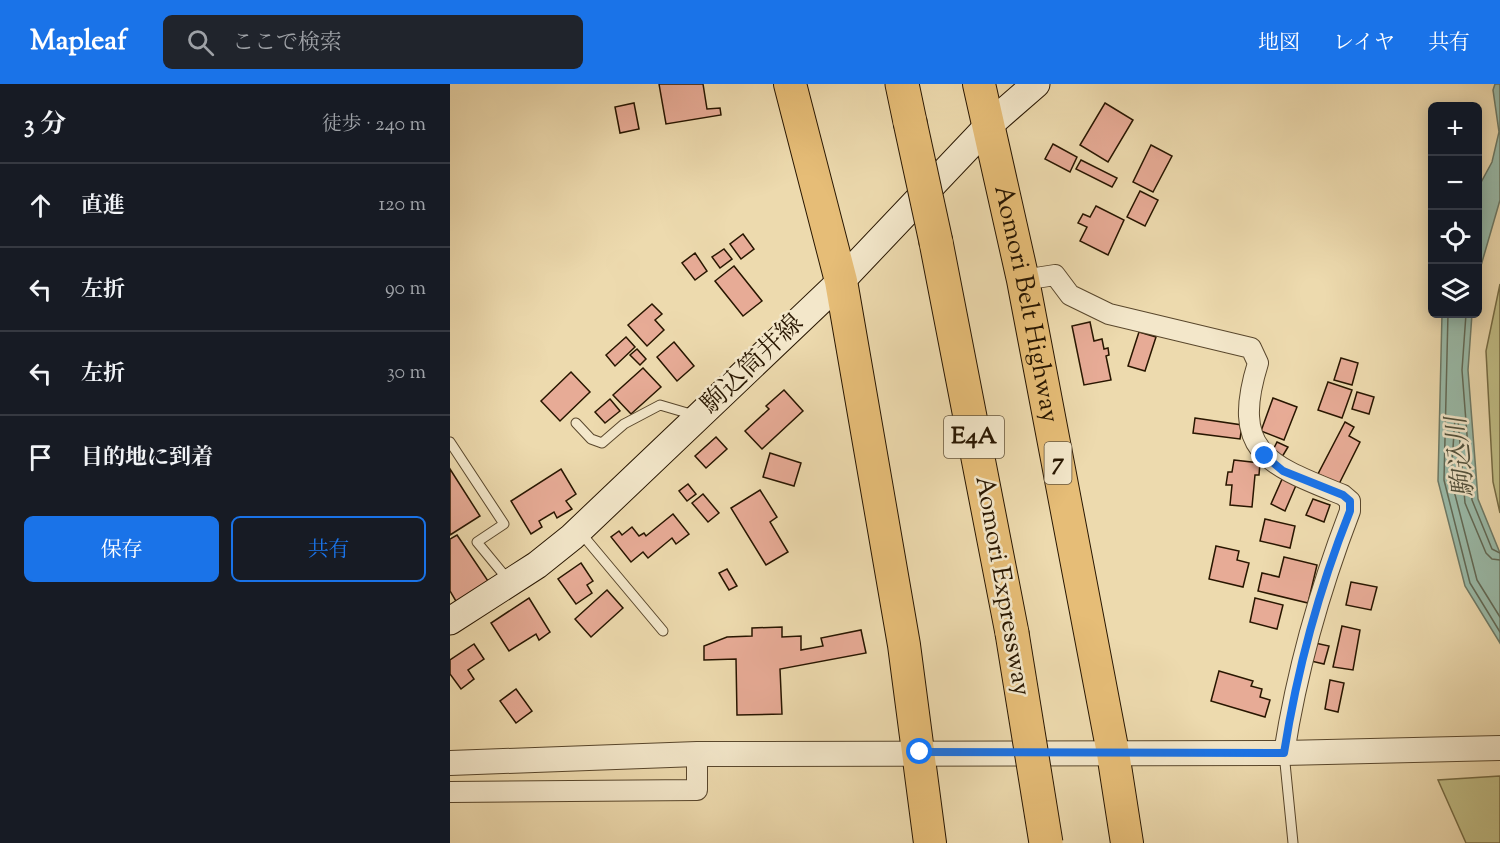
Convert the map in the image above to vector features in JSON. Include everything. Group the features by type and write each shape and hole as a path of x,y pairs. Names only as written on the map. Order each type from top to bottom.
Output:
{"highway":[{"path":"790,84 841,281 920,752 930,843"},
{"name":"Aomori Expressway","path":"902,84 936,242 1012,633 1046,843"},
{"name":"Aomori Belt Highway","path":"980,84 1023,280 1113,753 1127,843"}],"main road":[{"name":"駒込筒井線","path":"450,621 537,565 579,531 841,281 989,125 1036,84"}],"street":[{"path":"1023,280 1055,275 1070,295 1109,314 1251,348 1258,363 1252,381 1249,420 1252,439 1265,456 1283,471 1343,495 1350,501 1350,511 1319,595 1289,720 1284,753"},
{"path":"450,763 697,754 1284,753 1500,748"},
{"path":"450,792 697,790 697,754"},
{"path":"504,791 505,762"}],"lane":[{"path":"576,423 591,439 602,442 624,424 660,405 699,416"},
{"path":"450,442 504,524 477,542 510,583"},
{"path":"579,531 663,631"},
{"path":"1284,753 1293,843"}],"shaded area":[{"path":"1500,284 1500,513 1493,482 1486,351"},
{"path":"1500,776 1500,843 1466,843 1438,780"}],"water":[{"path":"1495,84 1500,84 1500,200 1482,262 1482,181 1492,162 1499,132 1493,90"},
{"name":"駒込川","path":"1442,318 1472,318 1468,370 1478,499 1500,553 1500,643 1465,586 1438,481"}],"building":[{"path":"659,84 703,84 707,109 720,108 721,115 666,124"},
{"path":"634,103 639,129 620,133 615,107"},
{"path":"1105,103 1133,120 1108,162 1080,145"},
{"path":"1053,144 1077,157 1070,172 1045,159"},
{"path":"1151,145 1172,156 1153,192 1133,182"},
{"path":"1081,160 1117,178 1112,187 1076,169"},
{"path":"1140,191 1158,200 1145,226 1127,217"},
{"path":"1096,206 1124,220 1108,255 1080,241 1087,227 1078,223 1083,214 1090,217"},
{"path":"743,234 754,249 741,259 730,244"},
{"path":"724,249 732,259 720,268 712,257"},
{"path":"695,253 707,271 695,280 682,263"},
{"path":"734,266 762,301 743,316 715,281"},
{"path":"652,304 662,314 655,320 664,330 647,346 628,325"},
{"path":"1090,322 1094,341 1102,339 1104,349 1108,348 1109,355 1106,356 1111,380 1084,385 1072,326"},
{"path":"1139,332 1156,337 1145,371 1128,366"},
{"path":"626,337 635,347 615,366 606,355"},
{"path":"674,342 694,366 677,381 657,357"},
{"path":"637,349 646,359 640,365 630,355"},
{"path":"1341,358 1358,363 1352,385 1334,380"},
{"path":"643,368 661,387 631,414 613,395"},
{"path":"571,372 590,392 560,421 541,401"},
{"path":"1328,382 1352,390 1342,418 1318,410"},
{"path":"784,390 803,411 762,449 745,431 769,409 766,406"},
{"path":"1357,392 1374,397 1369,414 1352,409"},
{"path":"1273,398 1297,407 1284,440 1261,431"},
{"path":"610,399 620,411 605,423 595,412"},
{"path":"1195,418 1242,425 1240,439 1193,433"},
{"path":"1345,422 1354,427 1349,436 1360,442 1339,484 1318,474"},
{"path":"716,437 727,449 706,468 695,456"},
{"path":"1277,442 1288,447 1282,457 1272,452"},
{"path":"770,453 801,463 794,486 763,477"},
{"path":"1234,460 1260,463 1259,475 1255,475 1252,507 1230,505 1232,485 1226,485 1228,472 1232,472"},
{"path":"450,469 480,516 450,535"},
{"path":"561,469 576,494 566,501 572,509 557,518 554,512 539,521 542,527 531,534 511,501"},
{"path":"1283,477 1297,483 1285,511 1271,504"},
{"path":"688,484 696,494 687,501 679,491"},
{"path":"760,490 777,517 770,522 788,552 766,565 731,508"},
{"path":"703,494 719,513 708,522 692,503"},
{"path":"1313,499 1330,505 1324,522 1306,515"},
{"path":"673,514 689,534 676,544 672,538 648,558 643,552 631,562 611,537 619,531 622,535 632,527 639,536 644,533 646,536"},
{"path":"1265,519 1295,526 1290,548 1260,541"},
{"path":"457,535 488,581 457,603 450,591 450,539"},
{"path":"1216,546 1239,551 1237,560 1249,563 1243,587 1209,579"},
{"path":"1284,557 1317,565 1308,603 1258,591 1262,573 1279,577"},
{"path":"581,563 593,581 587,585 592,593 576,604 558,579"},
{"path":"727,569 737,586 729,590 719,573"},
{"path":"1351,582 1377,587 1371,610 1346,605"},
{"path":"607,590 623,608 591,637 575,619"},
{"path":"529,598 550,632 539,640 536,634 509,651 491,623"},
{"path":"1255,598 1283,605 1277,629 1250,622"},
{"path":"1342,626 1360,630 1353,670 1333,667"},
{"path":"782,627 782,637 801,636 801,650 823,646 821,638 861,630 866,653 780,669 782,714 737,715 736,659 704,660 704,646 727,637 752,636 752,628"},
{"path":"1315,643 1329,646 1324,664 1311,661"},
{"path":"474,644 484,659 468,670 474,679 461,689 450,674 450,660"},
{"path":"1219,671 1253,681 1251,686 1262,689 1260,697 1270,700 1265,717 1211,701"},
{"path":"1330,680 1344,683 1338,712 1325,709"},
{"path":"516,689 532,711 516,723 500,701"}],"route":[{"path":"920,752 1284,753 1289,720 1319,595 1350,511 1350,501 1343,495 1283,471 1265,456"}]}
